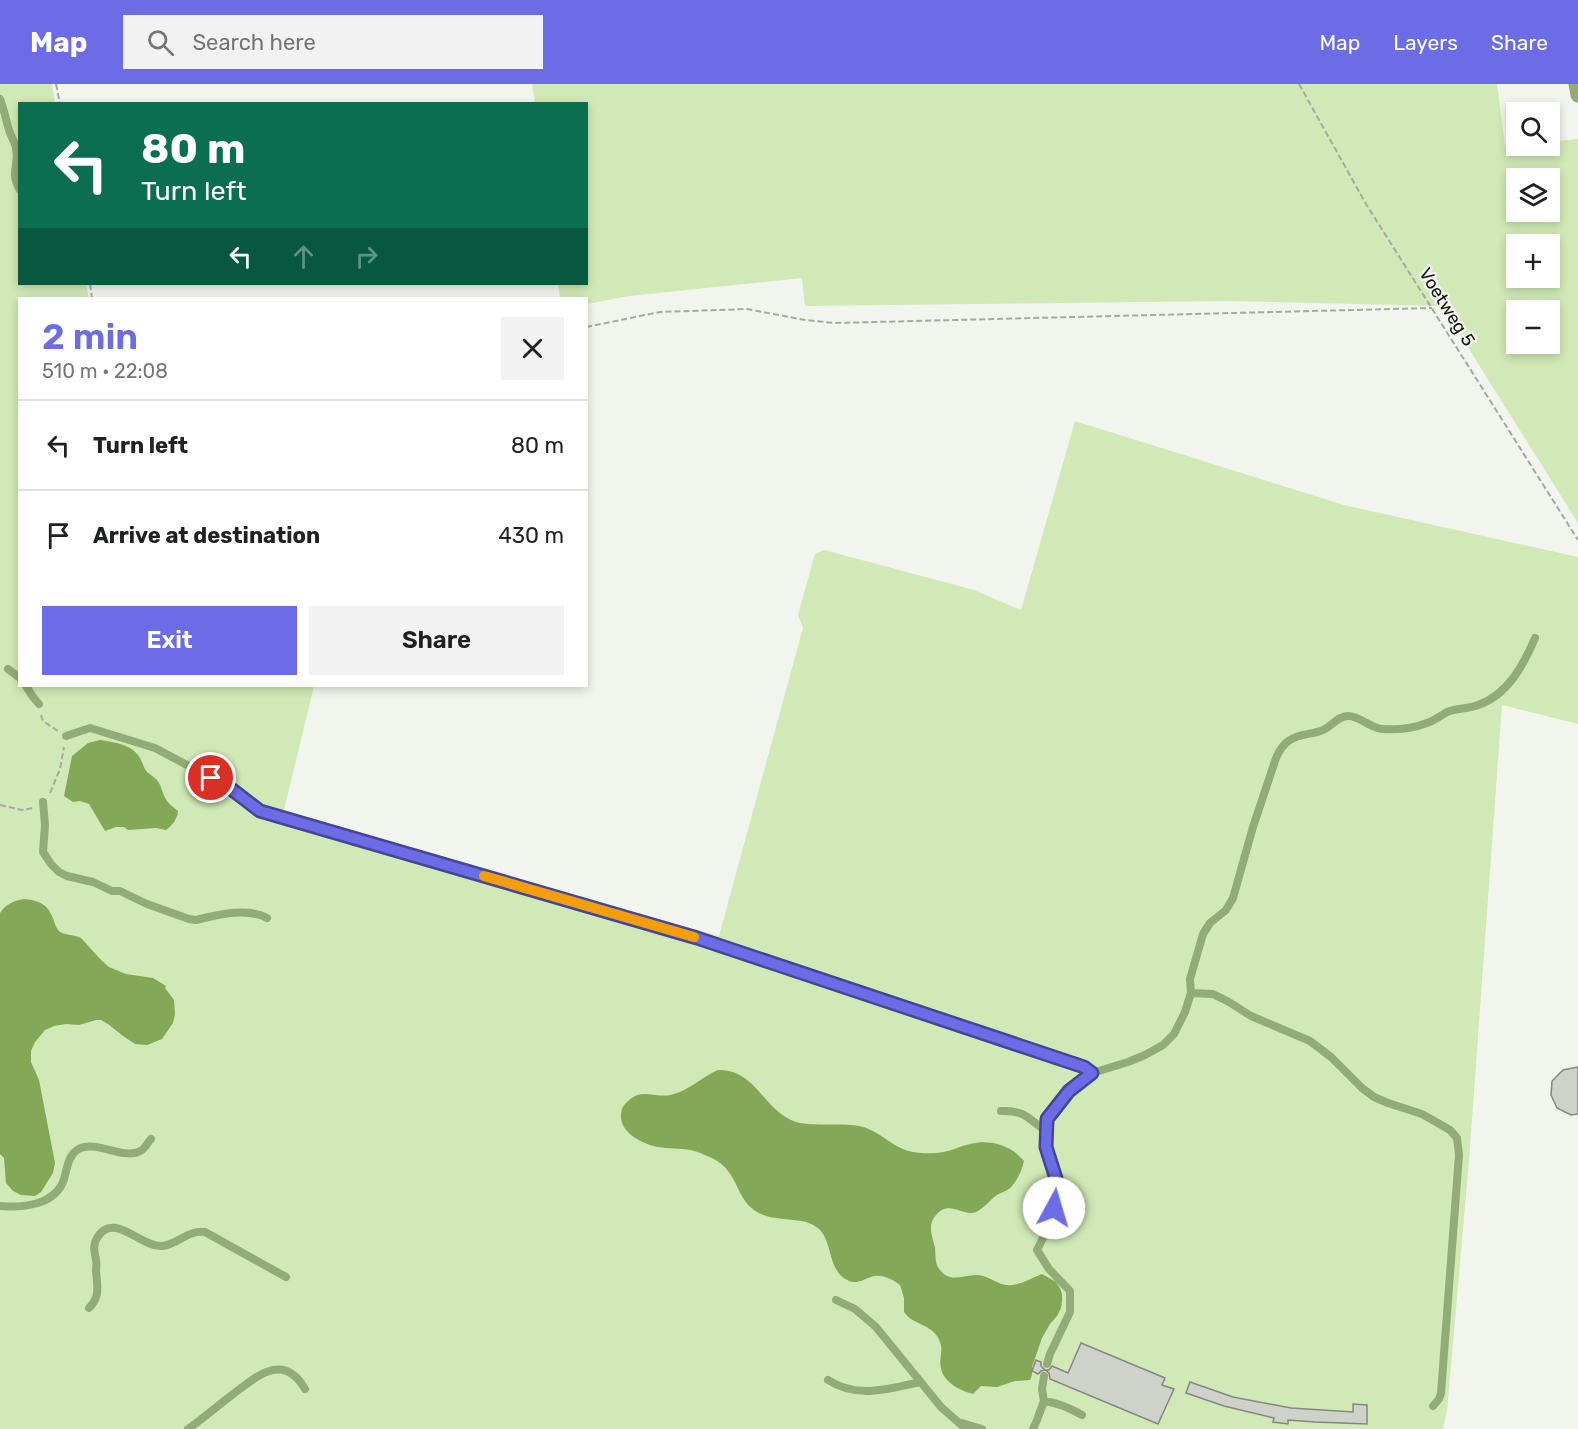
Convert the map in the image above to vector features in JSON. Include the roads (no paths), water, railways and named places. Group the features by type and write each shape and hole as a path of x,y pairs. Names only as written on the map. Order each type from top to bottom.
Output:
{"street":[{"path":"1576,84 1578,95"}],"lane":[{"path":"0,99 17,151 14,172 18,188"},
{"path":"1047,1364 1070,1312 1070,1291 1049,1269 1037,1250 1048,1228 1059,1188 1046,1147 1047,1119 1069,1091 1092,1073 1128,1062 1163,1045 1174,1034 1191,993 1190,979 1203,934 1210,923 1226,910 1233,898 1276,758 1283,746 1292,738 1322,730 1341,717 1353,717 1380,729 1395,729 1420,726 1452,711 1483,704 1499,693 1518,673 1535,638"},
{"path":"8,669 18,676"},
{"path":"27,687 39,704"},
{"path":"66,736 90,728 155,748 230,788 260,811 697,938 1084,1067 1092,1073"},
{"path":"43,802 44,852 59,872 93,882 112,891 120,891 147,904 189,919 196,920 241,912 256,912 267,918"},
{"path":"1191,993 1214,994 1261,1021 1310,1041 1331,1057 1368,1093 1388,1103 1422,1114 1450,1130 1457,1138 1460,1155 1441,1393 1433,1406"},
{"path":"1001,1111 1024,1113 1032,1122 1047,1132"},
{"path":"0,1206 37,1204 52,1196 61,1185 70,1157 78,1149 92,1146 133,1153 142,1150 151,1139"},
{"path":"89,1308 95,1301 98,1290 95,1242 100,1233 109,1228 120,1229 145,1242 162,1246 180,1240 190,1233 205,1232 286,1277"},
{"path":"836,1300 855,1309 876,1327 920,1382 963,1426 982,1429"},
{"path":"188,1429 261,1374 277,1369 290,1372 301,1381 305,1389"},
{"path":"1033,1429 1044,1401 1042,1389 1044,1376"},
{"path":"828,1380 852,1391 879,1391 920,1382"},
{"path":"1044,1401 1054,1402 1082,1415"}]}
